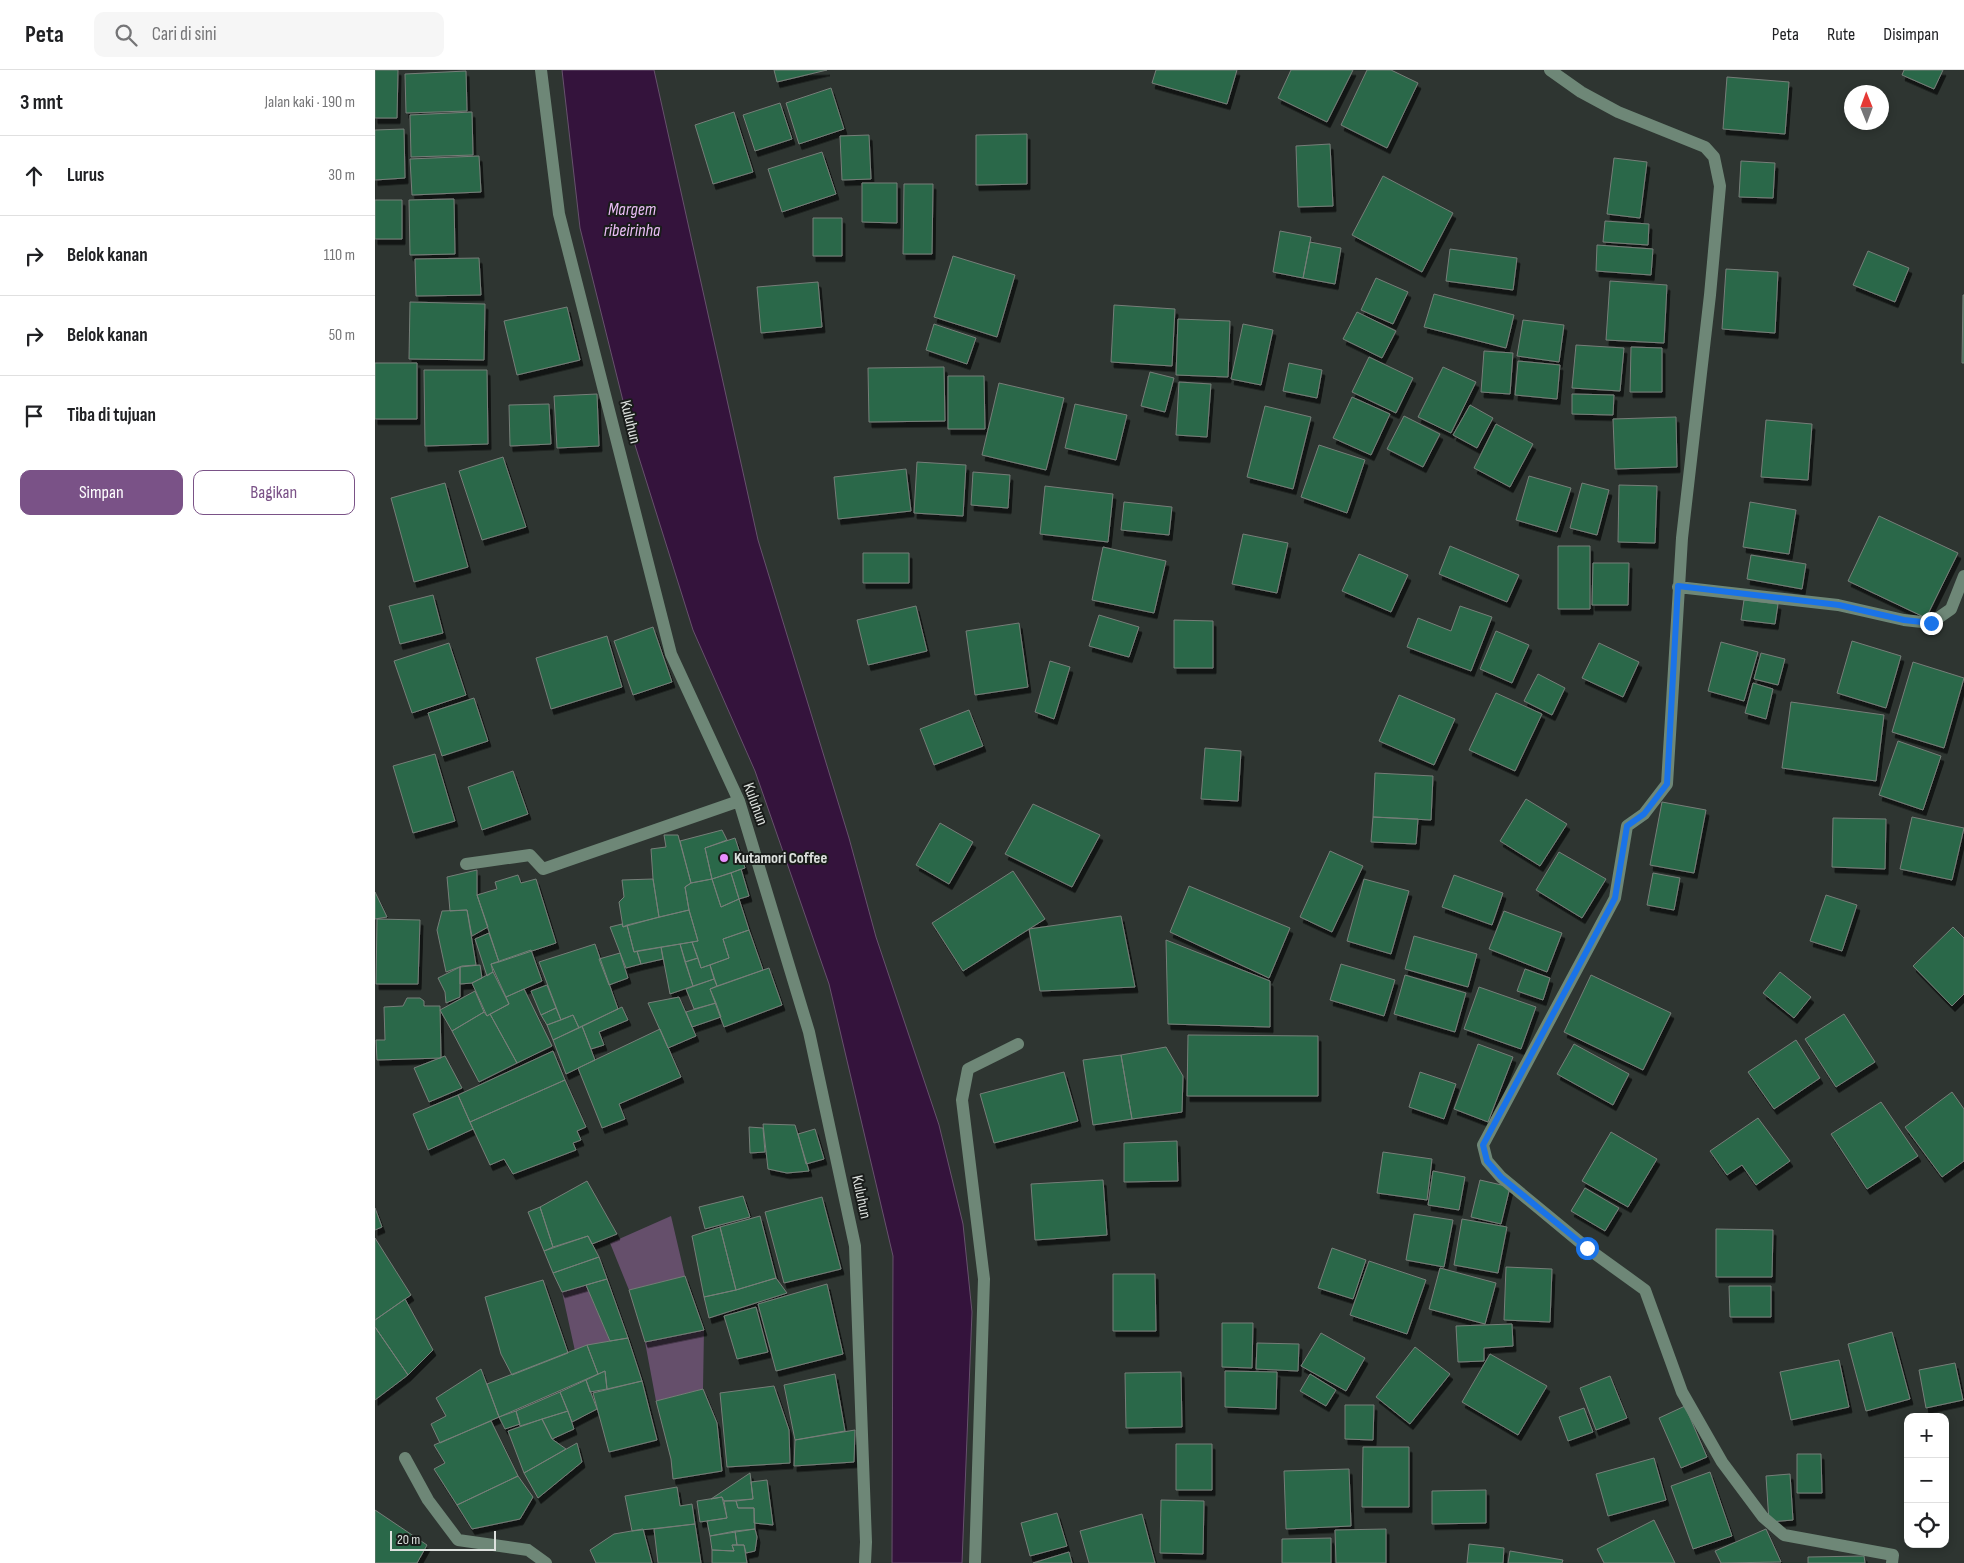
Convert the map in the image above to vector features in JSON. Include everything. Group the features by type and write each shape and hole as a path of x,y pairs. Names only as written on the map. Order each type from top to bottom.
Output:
{"street":[{"name":"Kuluhun","path":"541,70 559,214 671,654 739,801 809,1032 855,1246 866,1542 865,1563"},
{"path":"1550,70 1581,92 1618,112 1705,147 1714,157 1720,186 1710,295 1682,538 1667,784 1644,814 1627,826 1615,898 1483,1145 1487,1161 1501,1177 1587,1248 1645,1290 1682,1392 1722,1462 1763,1517 1785,1535 1893,1555 1892,1563"},
{"path":"1678,586 1839,605 1904,620 1931,623 1951,609 1964,576"},
{"path":"467,864 530,855 543,869 739,801"},
{"path":"975,1563 984,1279 963,1100 968,1069 1018,1044"},
{"path":"405,1458 428,1500 458,1540 528,1550 546,1563"}],"shaded area":[{"path":"671,1216 685,1276 629,1290 610,1243"},
{"path":"586,1285 610,1341 575,1351 562,1292"},
{"path":"704,1330 703,1389 656,1401 645,1342"}],"water":[{"name":"Margem ribeirinha","path":"562,70 654,70 758,540 849,838 876,937 939,1125 963,1224 972,1312 962,1563 892,1563 893,1256 829,984 755,771 693,630 630,429 580,228"}],"building":[{"path":"375,70 398,70 397,118 375,118"},
{"path":"774,70 827,70 777,82"},
{"path":"1156,70 1237,70 1227,104 1152,83"},
{"path":"1291,70 1353,70 1327,122 1278,98"},
{"path":"1367,70 1391,70 1418,83 1387,148 1341,125"},
{"path":"1904,70 1943,70 1934,89 1902,75"},
{"path":"466,71 467,111 406,113 405,74"},
{"path":"1727,77 1789,82 1785,134 1723,129"},
{"path":"831,88 844,129 799,144 786,103"},
{"path":"780,103 792,139 755,151 743,115"},
{"path":"472,112 473,155 411,157 410,115"},
{"path":"734,112 753,172 713,184 695,125"},
{"path":"404,129 405,178 375,180 375,130"},
{"path":"1027,134 1027,184 976,185 976,135"},
{"path":"869,135 871,179 842,180 840,136"},
{"path":"1330,144 1333,206 1298,207 1296,146"},
{"path":"822,152 836,194 782,212 768,169"},
{"path":"479,156 481,192 412,195 410,159"},
{"path":"1614,158 1647,162 1640,218 1607,214"},
{"path":"1741,161 1775,163 1773,198 1739,197"},
{"path":"1383,176 1453,213 1422,272 1352,235"},
{"path":"862,183 897,183 897,223 862,222"},
{"path":"904,184 933,184 932,254 903,254"},
{"path":"454,199 455,254 410,255 409,200"},
{"path":"375,200 402,200 402,239 375,239"},
{"path":"813,218 842,218 842,256 813,256"},
{"path":"1605,221 1649,224 1648,245 1603,242"},
{"path":"1280,231 1311,237 1303,278 1273,272"},
{"path":"1310,242 1341,248 1335,284 1303,278"},
{"path":"1597,245 1653,249 1651,275 1596,271"},
{"path":"1450,249 1517,258 1513,290 1446,281"},
{"path":"1868,251 1909,268 1895,302 1853,285"},
{"path":"953,256 1015,275 997,337 934,317"},
{"path":"479,258 481,295 416,296 415,259"},
{"path":"1726,269 1778,272 1775,333 1722,329"},
{"path":"1376,278 1408,292 1393,324 1361,310"},
{"path":"1610,281 1667,285 1664,343 1606,340"},
{"path":"818,282 822,327 761,333 757,287"},
{"path":"1434,294 1514,315 1506,348 1424,327"},
{"path":"1963,295 1964,363 1962,363"},
{"path":"410,302 485,304 484,360 409,359"},
{"path":"1114,305 1175,309 1172,366 1111,362"},
{"path":"567,307 580,360 517,375 504,321"},
{"path":"1357,312 1396,331 1382,358 1343,339"},
{"path":"1178,319 1230,321 1228,377 1176,375"},
{"path":"1523,320 1564,325 1559,362 1517,356"},
{"path":"934,324 976,338 967,364 926,350"},
{"path":"1243,324 1273,330 1261,385 1231,379"},
{"path":"1576,345 1624,348 1620,391 1572,388"},
{"path":"1631,347 1662,348 1662,392 1630,392"},
{"path":"1484,351 1513,353 1510,394 1481,392"},
{"path":"1369,357 1413,378 1396,413 1352,392"},
{"path":"1518,361 1560,365 1557,399 1515,395"},
{"path":"375,363 417,363 417,419 375,419"},
{"path":"1289,363 1322,370 1317,398 1283,391"},
{"path":"944,367 945,421 869,422 868,368"},
{"path":"1443,367 1476,382 1451,433 1418,417"},
{"path":"424,370 487,370 488,444 425,446"},
{"path":"1150,372 1174,378 1165,412 1141,406"},
{"path":"948,376 984,376 985,429 948,429"},
{"path":"1179,382 1211,384 1207,437 1176,435"},
{"path":"999,383 1064,398 1046,470 982,455"},
{"path":"597,394 599,446 557,448 554,396"},
{"path":"1572,394 1614,395 1613,415 1572,414"},
{"path":"1352,397 1390,414 1371,455 1333,438"},
{"path":"549,404 551,444 510,446 509,405"},
{"path":"1075,404 1127,415 1116,460 1065,448"},
{"path":"1470,405 1493,418 1477,448 1453,435"},
{"path":"1265,406 1311,417 1293,489 1247,477"},
{"path":"1404,416 1440,434 1423,467 1387,449"},
{"path":"1676,417 1677,467 1615,469 1613,419"},
{"path":"1766,420 1812,424 1808,480 1761,477"},
{"path":"1496,424 1533,444 1510,487 1474,468"},
{"path":"1319,445 1365,460 1347,513 1301,497"},
{"path":"503,457 526,527 482,540 459,471"},
{"path":"917,462 966,465 963,516 914,513"},
{"path":"906,469 911,511 838,519 834,477"},
{"path":"973,472 1010,475 1008,508 971,505"},
{"path":"1529,476 1571,488 1557,532 1516,520"},
{"path":"445,483 468,567 414,582 391,498"},
{"path":"1582,483 1609,490 1597,535 1570,528"},
{"path":"1619,485 1657,486 1655,543 1618,542"},
{"path":"1045,486 1113,494 1108,542 1040,534"},
{"path":"1124,502 1172,507 1169,535 1121,530"},
{"path":"1750,502 1796,510 1789,554 1743,547"},
{"path":"1879,516 1958,553 1926,618 1848,581"},
{"path":"1243,534 1288,543 1277,593 1232,584"},
{"path":"1450,546 1519,575 1507,602 1439,574"},
{"path":"1558,546 1590,546 1590,609 1558,609"},
{"path":"1103,547 1166,561 1154,613 1092,600"},
{"path":"863,553 909,553 909,583 863,583"},
{"path":"1359,554 1408,575 1391,612 1342,591"},
{"path":"1751,555 1806,564 1802,589 1747,579"},
{"path":"1593,563 1629,563 1628,605 1592,605"},
{"path":"433,595 443,633 400,644 389,606"},
{"path":"1744,600 1778,604 1775,624 1741,620"},
{"path":"916,606 927,651 868,665 857,620"},
{"path":"1460,606 1492,617 1471,671 1407,647 1418,618 1451,631"},
{"path":"1099,615 1139,627 1129,657 1089,646"},
{"path":"1174,620 1213,621 1213,668 1174,668"},
{"path":"1019,623 1028,687 975,695 966,631"},
{"path":"653,627 672,682 633,695 614,641"},
{"path":"1496,631 1529,645 1512,683 1480,669"},
{"path":"607,636 622,687 551,709 536,658"},
{"path":"1852,641 1901,656 1886,708 1837,693"},
{"path":"1721,642 1758,652 1744,701 1708,691"},
{"path":"449,643 466,695 412,713 394,661"},
{"path":"1599,643 1639,662 1623,697 1582,678"},
{"path":"1761,653 1785,659 1778,685 1754,679"},
{"path":"1050,661 1070,667 1054,719 1035,712"},
{"path":"1913,662 1964,678 1944,748 1892,732"},
{"path":"1538,674 1565,688 1552,715 1524,701"},
{"path":"1753,683 1773,689 1766,719 1745,713"},
{"path":"1496,693 1542,714 1515,771 1469,750"},
{"path":"1399,695 1455,719 1434,765 1379,741"},
{"path":"474,698 488,741 442,756 428,713"},
{"path":"1791,702 1884,715 1876,781 1782,768"},
{"path":"969,710 983,746 934,765 920,729"},
{"path":"1898,741 1941,756 1923,810 1879,795"},
{"path":"1205,748 1241,751 1238,801 1201,799"},
{"path":"435,754 455,821 413,833 393,766"},
{"path":"513,771 528,814 482,830 468,787"},
{"path":"1375,773 1433,776 1431,820 1373,817"},
{"path":"1526,799 1567,824 1540,866 1500,841"},
{"path":"1662,802 1706,810 1694,873 1650,865"},
{"path":"1033,804 1100,835 1072,887 1005,854"},
{"path":"1373,817 1418,819 1416,844 1371,842"},
{"path":"1912,817 1964,828 1952,880 1900,869"},
{"path":"1833,818 1886,819 1885,869 1832,867"},
{"path":"940,823 973,842 949,884 916,865"},
{"path":"722,830 727,840 705,848 712,879 691,883 680,841"},
{"path":"664,835 678,835 691,883 685,887 689,910 659,917 653,879 651,849 666,847"},
{"name":"Kutamori Coffee","path":"735,838 745,868 712,879 705,848"},
{"path":"1330,851 1363,866 1332,932 1300,917"},
{"path":"1559,852 1606,879 1582,918 1536,890"},
{"path":"741,869 749,896 739,899 731,873"},
{"path":"477,870 477,895 488,927 472,936 467,910 450,911 447,877"},
{"path":"1013,871 1045,919 963,971 932,923"},
{"path":"731,873 739,899 721,907 712,879"},
{"path":"1653,873 1680,878 1674,910 1647,905"},
{"path":"518,875 521,883 536,879 556,943 499,962 477,895 497,889 495,882"},
{"path":"1454,875 1503,893 1492,925 1442,907"},
{"path":"653,879 659,917 623,927 619,902 624,897 622,880"},
{"path":"712,879 721,907 739,899 749,930 723,939 729,958 701,968 692,942 698,941 685,887 691,883"},
{"path":"1364,879 1409,891 1391,954 1347,941"},
{"path":"1189,886 1290,928 1269,978 1170,932"},
{"path":"375,892 387,917 375,919"},
{"path":"1826,895 1857,905 1842,951 1810,941"},
{"path":"467,910 476,965 462,966 446,972 437,930 442,911"},
{"path":"689,910 698,941 634,952 627,925"},
{"path":"1504,911 1562,933 1547,972 1489,949"},
{"path":"1121,916 1135,987 1040,991 1029,929"},
{"path":"377,919 420,920 418,984 376,984"},
{"path":"622,924 623,927 627,925 634,952 637,951 641,964 626,968 610,927"},
{"path":"1953,927 1964,938 1964,994 1952,1006 1913,966"},
{"path":"749,930 763,970 717,986 710,965 729,958 723,939"},
{"path":"489,933 499,962 491,964 493,972 487,976 475,939"},
{"path":"1414,936 1477,954 1468,987 1405,969"},
{"path":"1166,940 1270,981 1270,1027 1168,1024"},
{"path":"692,942 698,958 685,962 680,944"},
{"path":"595,944 618,1009 579,1028 573,1015 561,1020 539,962"},
{"path":"680,944 693,986 670,994 661,947"},
{"path":"661,947 663,959 641,964 637,951"},
{"path":"531,950 542,981 506,997 491,964"},
{"path":"620,953 628,978 609,985 599,959"},
{"path":"698,958 701,968 710,965 714,979 693,986 685,962"},
{"path":"1341,964 1395,980 1384,1016 1330,1000"},
{"path":"480,965 482,978 472,983 460,984 460,967"},
{"path":"460,967 460,997 446,1003 445,992 438,978"},
{"path":"769,968 782,1005 724,1027 710,989"},
{"path":"1525,969 1550,978 1543,1000 1517,991"},
{"path":"493,972 509,1004 487,1016 472,983"},
{"path":"1780,972 1811,997 1794,1018 1763,993"},
{"path":"1405,975 1466,993 1455,1032 1394,1014"},
{"path":"1591,975 1671,1013 1643,1070 1564,1032"},
{"path":"714,979 717,986 710,989 716,1003 694,1009 686,989"},
{"path":"547,985 556,1008 541,1015 531,991"},
{"path":"1479,987 1536,1007 1521,1049 1464,1029"},
{"path":"524,989 552,1046 517,1063 490,1014 509,1004 506,997"},
{"path":"475,991 484,1012 452,1031 440,1010"},
{"path":"679,997 696,1036 668,1048 648,1003"},
{"path":"407,998 420,998 424,1001 424,1006 440,1006 441,1058 377,1060 376,1040 385,1040 384,1007 403,1006"},
{"path":"716,1003 721,1017 692,1027 686,1012"},
{"path":"622,1007 628,1020 599,1032 604,1045 591,1049 582,1026"},
{"path":"556,1008 561,1020 547,1025 541,1015"},
{"path":"484,1012 487,1016 490,1014 517,1063 479,1082 452,1031"},
{"path":"1844,1014 1875,1062 1836,1087 1805,1039"},
{"path":"573,1015 579,1028 553,1040 547,1025"},
{"path":"582,1026 595,1060 566,1074 553,1040"},
{"path":"660,1029 681,1077 619,1104 625,1119 602,1128 578,1068"},
{"path":"1188,1035 1318,1036 1318,1096 1187,1096"},
{"path":"1796,1040 1820,1078 1774,1109 1748,1072"},
{"path":"1478,1044 1513,1057 1488,1122 1454,1109"},
{"path":"1574,1044 1629,1074 1613,1105 1557,1074"},
{"path":"1166,1047 1183,1076 1182,1112 1132,1119 1121,1055"},
{"path":"553,1051 565,1080 470,1122 458,1095"},
{"path":"1121,1055 1132,1119 1093,1125 1083,1060"},
{"path":"445,1056 462,1088 429,1102 414,1068"},
{"path":"1064,1072 1078,1121 994,1143 980,1094"},
{"path":"1420,1072 1456,1084 1444,1119 1409,1107"},
{"path":"565,1080 586,1127 577,1131 581,1140 573,1143 576,1150 513,1174 504,1159 490,1165 470,1122"},
{"path":"1952,1092 1964,1109 1964,1161 1942,1177 1905,1127"},
{"path":"458,1095 473,1129 428,1150 413,1114"},
{"path":"1881,1102 1918,1156 1867,1189 1831,1134"},
{"path":"1758,1118 1790,1161 1756,1185 1742,1165 1727,1175 1710,1151"},
{"path":"763,1124 795,1125 809,1171 787,1173 768,1169"},
{"path":"749,1127 763,1128 765,1152 750,1153"},
{"path":"815,1129 824,1159 806,1164 798,1134"},
{"path":"1611,1132 1657,1159 1628,1207 1582,1181"},
{"path":"1177,1141 1178,1181 1124,1182 1124,1143"},
{"path":"1383,1152 1432,1159 1427,1200 1377,1193"},
{"path":"1433,1171 1465,1177 1459,1210 1428,1205"},
{"path":"1103,1180 1107,1235 1035,1240 1031,1184"},
{"path":"1480,1180 1510,1187 1501,1224 1471,1217"},
{"path":"587,1181 617,1234 592,1244 588,1236 553,1247 540,1207"},
{"path":"1585,1188 1619,1208 1605,1231 1571,1211"},
{"path":"743,1196 750,1217 705,1229 699,1207"},
{"path":"822,1197 841,1269 784,1283 765,1212"},
{"path":"540,1207 553,1247 544,1251 528,1212"},
{"path":"375,1208 382,1227 375,1230"},
{"path":"1414,1214 1453,1220 1444,1267 1406,1260"},
{"path":"760,1216 776,1278 736,1290 720,1227"},
{"path":"1462,1219 1507,1227 1498,1273 1454,1265"},
{"path":"720,1227 736,1290 704,1297 692,1236"},
{"path":"1716,1229 1773,1230 1772,1277 1716,1277"},
{"path":"588,1236 599,1257 553,1273 544,1251"},
{"path":"375,1238 411,1295 375,1320"},
{"path":"1332,1248 1366,1260 1353,1299 1318,1288"},
{"path":"599,1257 607,1279 562,1292 553,1273"},
{"path":"1369,1261 1426,1280 1407,1334 1350,1315"},
{"path":"1506,1267 1552,1269 1550,1322 1504,1320"},
{"path":"1440,1268 1496,1283 1485,1324 1429,1309"},
{"path":"1113,1274 1155,1274 1156,1331 1113,1331"},
{"path":"685,1276 704,1330 645,1342 629,1290"},
{"path":"776,1278 787,1293 709,1318 704,1297"},
{"path":"607,1279 628,1338 610,1341 586,1285"},
{"path":"543,1280 568,1353 512,1375 501,1354 485,1297"},
{"path":"827,1284 843,1354 776,1371 758,1304"},
{"path":"1729,1286 1771,1286 1771,1317 1730,1317"},
{"path":"405,1299 433,1350 408,1375 375,1327 375,1320"},
{"path":"756,1307 768,1352 737,1359 724,1316"},
{"path":"1222,1323 1253,1323 1252,1368 1222,1367"},
{"path":"1512,1324 1513,1346 1484,1348 1484,1361 1458,1362 1456,1326"},
{"path":"375,1327 408,1375 375,1400"},
{"path":"1892,1332 1910,1399 1866,1411 1848,1344"},
{"path":"1321,1333 1365,1358 1346,1391 1301,1366"},
{"path":"628,1338 642,1381 607,1389 605,1371 598,1374 587,1345"},
{"path":"1257,1343 1299,1344 1298,1371 1256,1369"},
{"path":"587,1345 598,1374 499,1417 487,1384"},
{"path":"1415,1347 1450,1374 1410,1424 1376,1397"},
{"path":"1490,1354 1547,1386 1518,1435 1462,1402"},
{"path":"1839,1360 1849,1407 1791,1420 1780,1372"},
{"path":"1955,1363 1963,1400 1926,1408 1919,1370"},
{"path":"481,1369 499,1417 440,1443 431,1424 446,1416 436,1398"},
{"path":"605,1371 607,1389 590,1392 586,1380"},
{"path":"1225,1371 1277,1372 1276,1409 1225,1407"},
{"path":"1181,1372 1182,1427 1126,1428 1125,1373"},
{"path":"835,1374 845,1431 795,1440 784,1385"},
{"path":"1310,1374 1336,1390 1326,1406 1300,1391"},
{"path":"1610,1376 1627,1418 1596,1430 1580,1388"},
{"path":"586,1380 597,1409 572,1422 560,1392"},
{"path":"642,1381 657,1440 609,1452 593,1393"},
{"path":"774,1386 789,1430 790,1463 727,1467 720,1393"},
{"path":"703,1389 717,1423 722,1471 673,1479 671,1459 656,1401"},
{"path":"560,1392 568,1411 520,1426 516,1411"},
{"path":"1345,1405 1374,1405 1373,1440 1345,1439"},
{"path":"1685,1406 1707,1457 1681,1468 1659,1418"},
{"path":"1584,1408 1593,1432 1568,1441 1559,1417"},
{"path":"516,1411 520,1424 505,1429 499,1417"},
{"path":"568,1411 574,1429 552,1439 542,1419"},
{"path":"542,1419 552,1439 566,1449 524,1473 508,1431"},
{"path":"491,1421 518,1476 457,1505 434,1469 445,1463 434,1445"},
{"path":"855,1430 854,1462 794,1466 795,1440"},
{"path":"577,1443 582,1462 538,1498 524,1473"},
{"path":"1176,1444 1212,1444 1212,1490 1176,1490"},
{"path":"1363,1447 1409,1447 1409,1507 1362,1507"},
{"path":"1797,1454 1821,1454 1822,1493 1797,1493"},
{"path":"1654,1458 1666,1500 1608,1516 1596,1474"},
{"path":"1349,1469 1351,1526 1286,1529 1284,1471"},
{"path":"1710,1472 1732,1536 1693,1549 1671,1486"},
{"path":"750,1473 753,1499 724,1501 722,1497 711,1499"},
{"path":"1790,1474 1793,1520 1769,1522 1766,1476"},
{"path":"518,1476 533,1497 520,1519 472,1529 457,1505"},
{"path":"767,1480 773,1525 754,1523 754,1508 738,1508 736,1501 753,1499 751,1482"},
{"path":"677,1487 680,1506 692,1504 695,1524 632,1531 625,1496"},
{"path":"1486,1490 1486,1523 1432,1524 1432,1491"},
{"path":"722,1497 727,1518 700,1522 697,1501"},
{"path":"1161,1500 1204,1501 1203,1554 1160,1553"},
{"path":"724,1501 736,1501 738,1508 754,1508 755,1529 710,1536 707,1521 727,1518"},
{"path":"375,1510 427,1545 417,1563 375,1563"},
{"path":"1057,1513 1067,1546 1030,1556 1021,1523"},
{"path":"1142,1514 1155,1563 1089,1563 1080,1531"},
{"path":"1654,1520 1675,1563 1604,1563 1597,1549"},
{"path":"695,1524 701,1563 658,1563 654,1529"},
{"path":"643,1529 652,1563 596,1563 590,1550 614,1534"},
{"path":"755,1529 757,1537 755,1551 746,1553 744,1545 737,1545 735,1531"},
{"path":"1386,1529 1386,1563 1336,1563 1335,1530"},
{"path":"1766,1529 1781,1562 1721,1563 1715,1551"},
{"path":"735,1531 737,1545 732,1545 734,1551 712,1550 710,1536"},
{"path":"1331,1538 1331,1563 1282,1563 1282,1539"},
{"path":"1469,1544 1504,1548 1503,1563 1467,1563"},
{"path":"732,1545 744,1545 747,1563 712,1563 712,1550 734,1551"},
{"path":"1510,1551 1563,1560 1562,1563 1508,1563"},
{"path":"1069,1552 1072,1563 1033,1563"},
{"path":"1864,1556 1865,1563 1808,1563 1808,1557"}],"place":[{"name":"Kutamori Coffee","path":"724,858"}],"route":[{"path":"1587,1248 1501,1177 1487,1161 1483,1145 1615,898 1627,826 1644,814 1667,784 1678,586 1839,605 1904,620 1931,623"}]}
